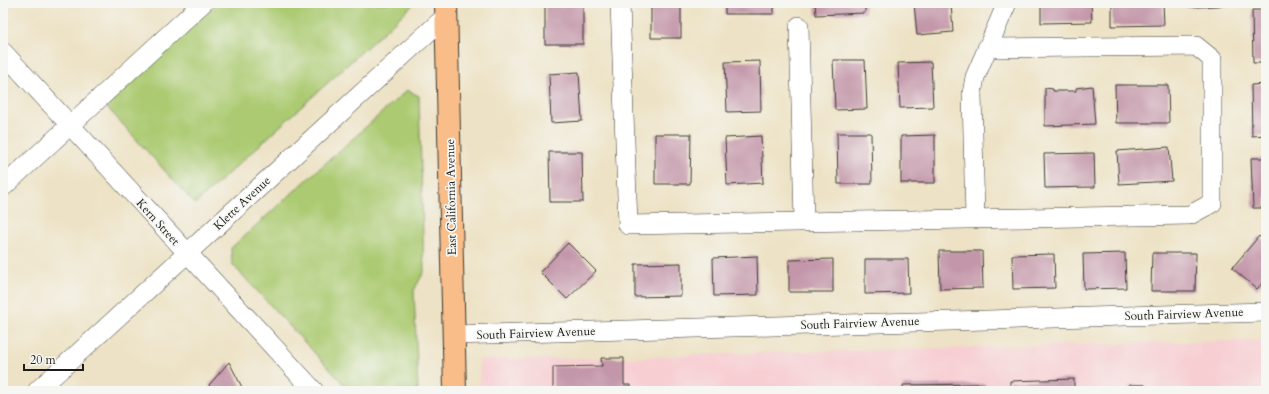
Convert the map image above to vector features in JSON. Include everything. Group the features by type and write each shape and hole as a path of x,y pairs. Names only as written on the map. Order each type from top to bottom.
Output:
{"main road":[{"name":"East California Avenue","path":"446,9 456,391"}],"street":[{"path":"3,187 203,3"},
{"path":"620,3 628,225 1190,215 1212,203 1212,59 1196,46 987,48"},
{"path":"975,219 972,94 975,77 1007,3"},
{"name":"Klette Avenue","path":"38,391 446,9"},
{"path":"799,26 804,222"},
{"name":"Kern Street","path":"3,52 314,391"},
{"name":"South Fairview Avenue","path":"454,335 1266,312"}],"shaded area":[{"path":"1266,340 1266,391 480,391 479,360 624,358 713,354"}],"green space":[{"path":"216,3 415,3 195,204 105,105"},
{"path":"407,90 419,96 424,272 414,290 418,391 350,391 232,264 231,248"}],"building":[{"path":"545,3 583,3 583,44 545,44"},
{"path":"651,3 681,3 681,38 651,38"},
{"path":"725,3 774,3 774,14 725,14"},
{"path":"815,3 865,3 865,13 816,15"},
{"path":"914,3 951,3 953,32 917,35"},
{"path":"1041,3 1091,3 1092,22 1041,23"},
{"path":"1112,3 1163,3 1164,25 1112,26"},
{"path":"1188,3 1240,3 1240,5 1189,7"},
{"path":"1252,10 1266,10 1266,63 1253,63"},
{"path":"833,60 865,60 867,109 835,110"},
{"path":"760,61 761,111 727,112 725,62"},
{"path":"931,62 933,107 900,108 898,63"},
{"path":"579,72 582,121 551,123 549,74"},
{"path":"1266,84 1266,135 1252,136 1251,85"},
{"path":"1115,85 1168,85 1169,123 1116,123"},
{"path":"1092,86 1095,124 1045,126 1045,88 1053,89 1053,91 1076,91 1076,88"},
{"path":"837,133 871,133 872,184 838,184"},
{"path":"655,134 691,134 690,184 655,184"},
{"path":"935,135 935,183 901,183 901,136"},
{"path":"761,136 763,183 727,185 725,138"},
{"path":"1169,147 1172,181 1119,184 1117,151"},
{"path":"549,152 582,152 583,202 550,202"},
{"path":"1094,153 1095,187 1045,188 1044,154"},
{"path":"1251,158 1266,158 1266,208 1253,208"},
{"path":"1259,236 1266,242 1266,279 1257,289 1232,268"},
{"path":"568,243 596,271 567,299 540,272"},
{"path":"939,251 982,251 983,288 940,289"},
{"path":"1125,253 1126,288 1084,289 1083,254"},
{"path":"1152,253 1196,253 1195,291 1151,291"},
{"path":"1054,254 1055,288 1013,289 1012,255"},
{"path":"757,256 758,295 714,296 713,258"},
{"path":"833,259 833,292 789,292 789,260"},
{"path":"865,259 908,259 909,293 865,294"},
{"path":"681,263 681,296 635,297 635,264"},
{"path":"601,358 624,358 624,385 631,385 631,391 553,391 553,367 602,366"},
{"path":"229,362 244,391 212,391 209,385"},
{"path":"1074,379 1074,391 1010,391 1010,381"},
{"path":"985,384 986,391 903,391 903,385"},
{"path":"1129,385 1145,385 1145,391 1129,391"}]}
